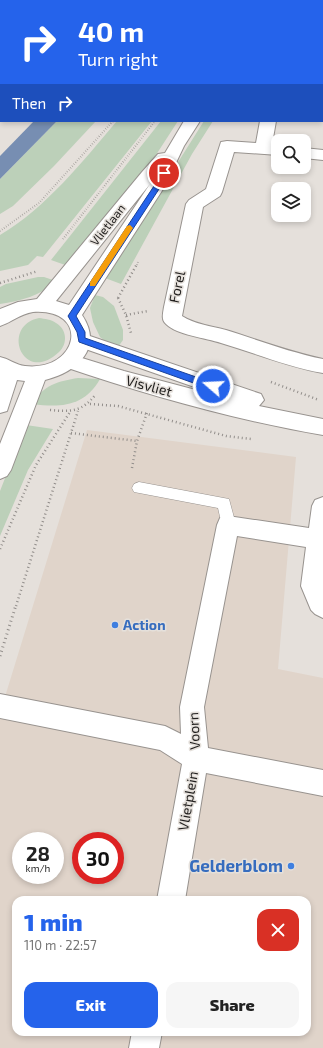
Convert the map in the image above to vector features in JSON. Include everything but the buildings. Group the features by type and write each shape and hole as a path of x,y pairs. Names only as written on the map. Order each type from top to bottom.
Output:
{"street":[{"name":"Vlietlaan","path":"72,316 157,186 176,146 191,122"},
{"name":"Forel","path":"268,122 271,150 227,146 214,192 195,204 173,307 172,319 182,326 212,333 300,362 323,366"},
{"name":"Vlietlaan","path":"42,305 65,280 142,181 176,146"},
{"path":"311,154 323,155"},
{"path":"0,405 5,367 19,373 38,374 50,372 60,368 69,361 79,348 82,340 78,323 72,316 58,309 42,305 23,307 2,315"},
{"name":"Visvliet","path":"82,340 323,426"},
{"name":"Visvliet","path":"69,361 109,375 246,412 276,419 323,426"},
{"path":"0,470 38,374"},
{"path":"323,506 312,586 319,603 323,607"},
{"path":"228,525 319,539"},
{"name":"Voorn","path":"196,758 192,707 228,525"},
{"name":"Voorn","path":"0,706 165,738 196,758"},
{"name":"Vlietplein","path":"172,896 196,758 323,783"},
{"path":"144,1048 146,1036"}],"lane":[{"name":"Voorn","path":"139,488 224,503 228,525"}],"path":[{"path":"0,231 39,203 112,122"},
{"name":"Vlietlaan","path":"62,240 154,122"},
{"path":"0,283 38,271"},
{"path":"0,656 78,411"},
{"path":"0,549 36,465 70,412"},
{"path":"139,488 130,480 137,442 147,413"},
{"path":"71,433 137,442"}],"shaded area":[{"path":"87,430 296,457 278,669 323,678 323,1048 0,1048 0,713"}],"green space":[{"path":"56,122 95,122 54,166 13,206 0,214 0,179"},
{"path":"116,122 151,122 43,257 37,256 28,265 0,271 0,235 17,224 48,198 77,168"},
{"path":"160,122 177,122 141,178 68,266 51,260"},
{"path":"203,122 212,122 192,154 121,284 105,278"},
{"path":"44,277 56,281 44,290 30,297 0,304 0,287 6,284"},
{"path":"95,295 103,297 114,306 123,330 123,340 118,347 100,337 93,322 90,308"},
{"path":"39,318 48,319 60,326 64,333 65,341 59,352 46,361 35,362 27,358 21,351 19,341 21,331 27,323"},
{"path":"78,378 100,379 94,388 80,400 53,406 33,404 41,392 46,388 64,381"},
{"path":"26,425 53,429 28,470 0,536 0,491"}],"water":[{"path":"33,122 56,122 0,179 0,156"}],"slow traffic":[{"path":"93,284 130,228"}],"place":[{"name":"Action","path":"115,625"},
{"name":"Gelderblom","path":"291,866"}],"route":[{"path":"164,173 72,316 78,323 82,340 213,386"}]}
